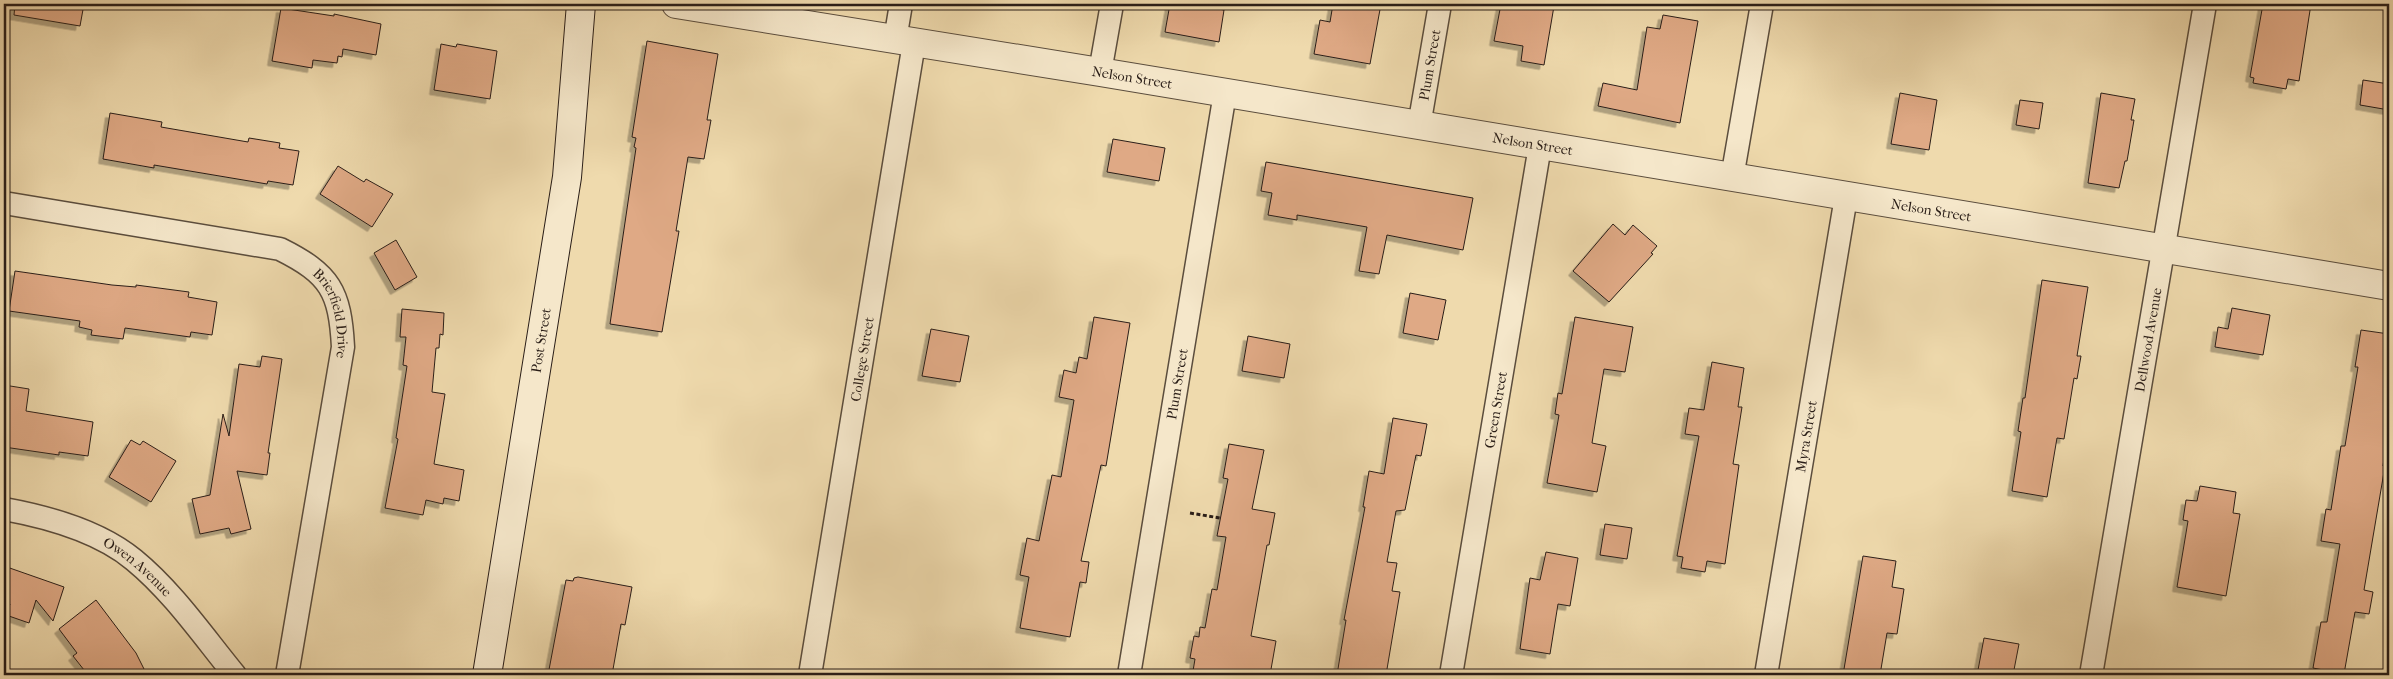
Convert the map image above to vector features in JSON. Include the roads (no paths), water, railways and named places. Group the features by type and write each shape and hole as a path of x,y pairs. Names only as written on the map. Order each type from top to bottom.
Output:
{"street":[{"name":"Post Street","path":"487,675 566,177 581,4"},
{"name":"Nelson Street","path":"676,4 1100,72 2389,286"},
{"name":"College Street","path":"810,675 904,41 901,4"},
{"path":"1100,72 1112,4"},
{"name":"Plum Street","path":"1419,126 1440,4"},
{"path":"1732,178 1762,4"},
{"name":"Dellwood Avenue","path":"2090,675 2204,4"},
{"name":"Plum Street","path":"1129,675 1225,93"},
{"name":"Green Street","path":"1451,675 1540,146"},
{"name":"Myra Street","path":"1766,675 1846,197"},
{"name":"Brierfield Drive","path":"4,203 280,249 307,263 330,285 341,314 343,347 287,675"},
{"name":"Owen Avenue","path":"4,509 40,515 86,532 133,559 164,589 235,675"}]}
